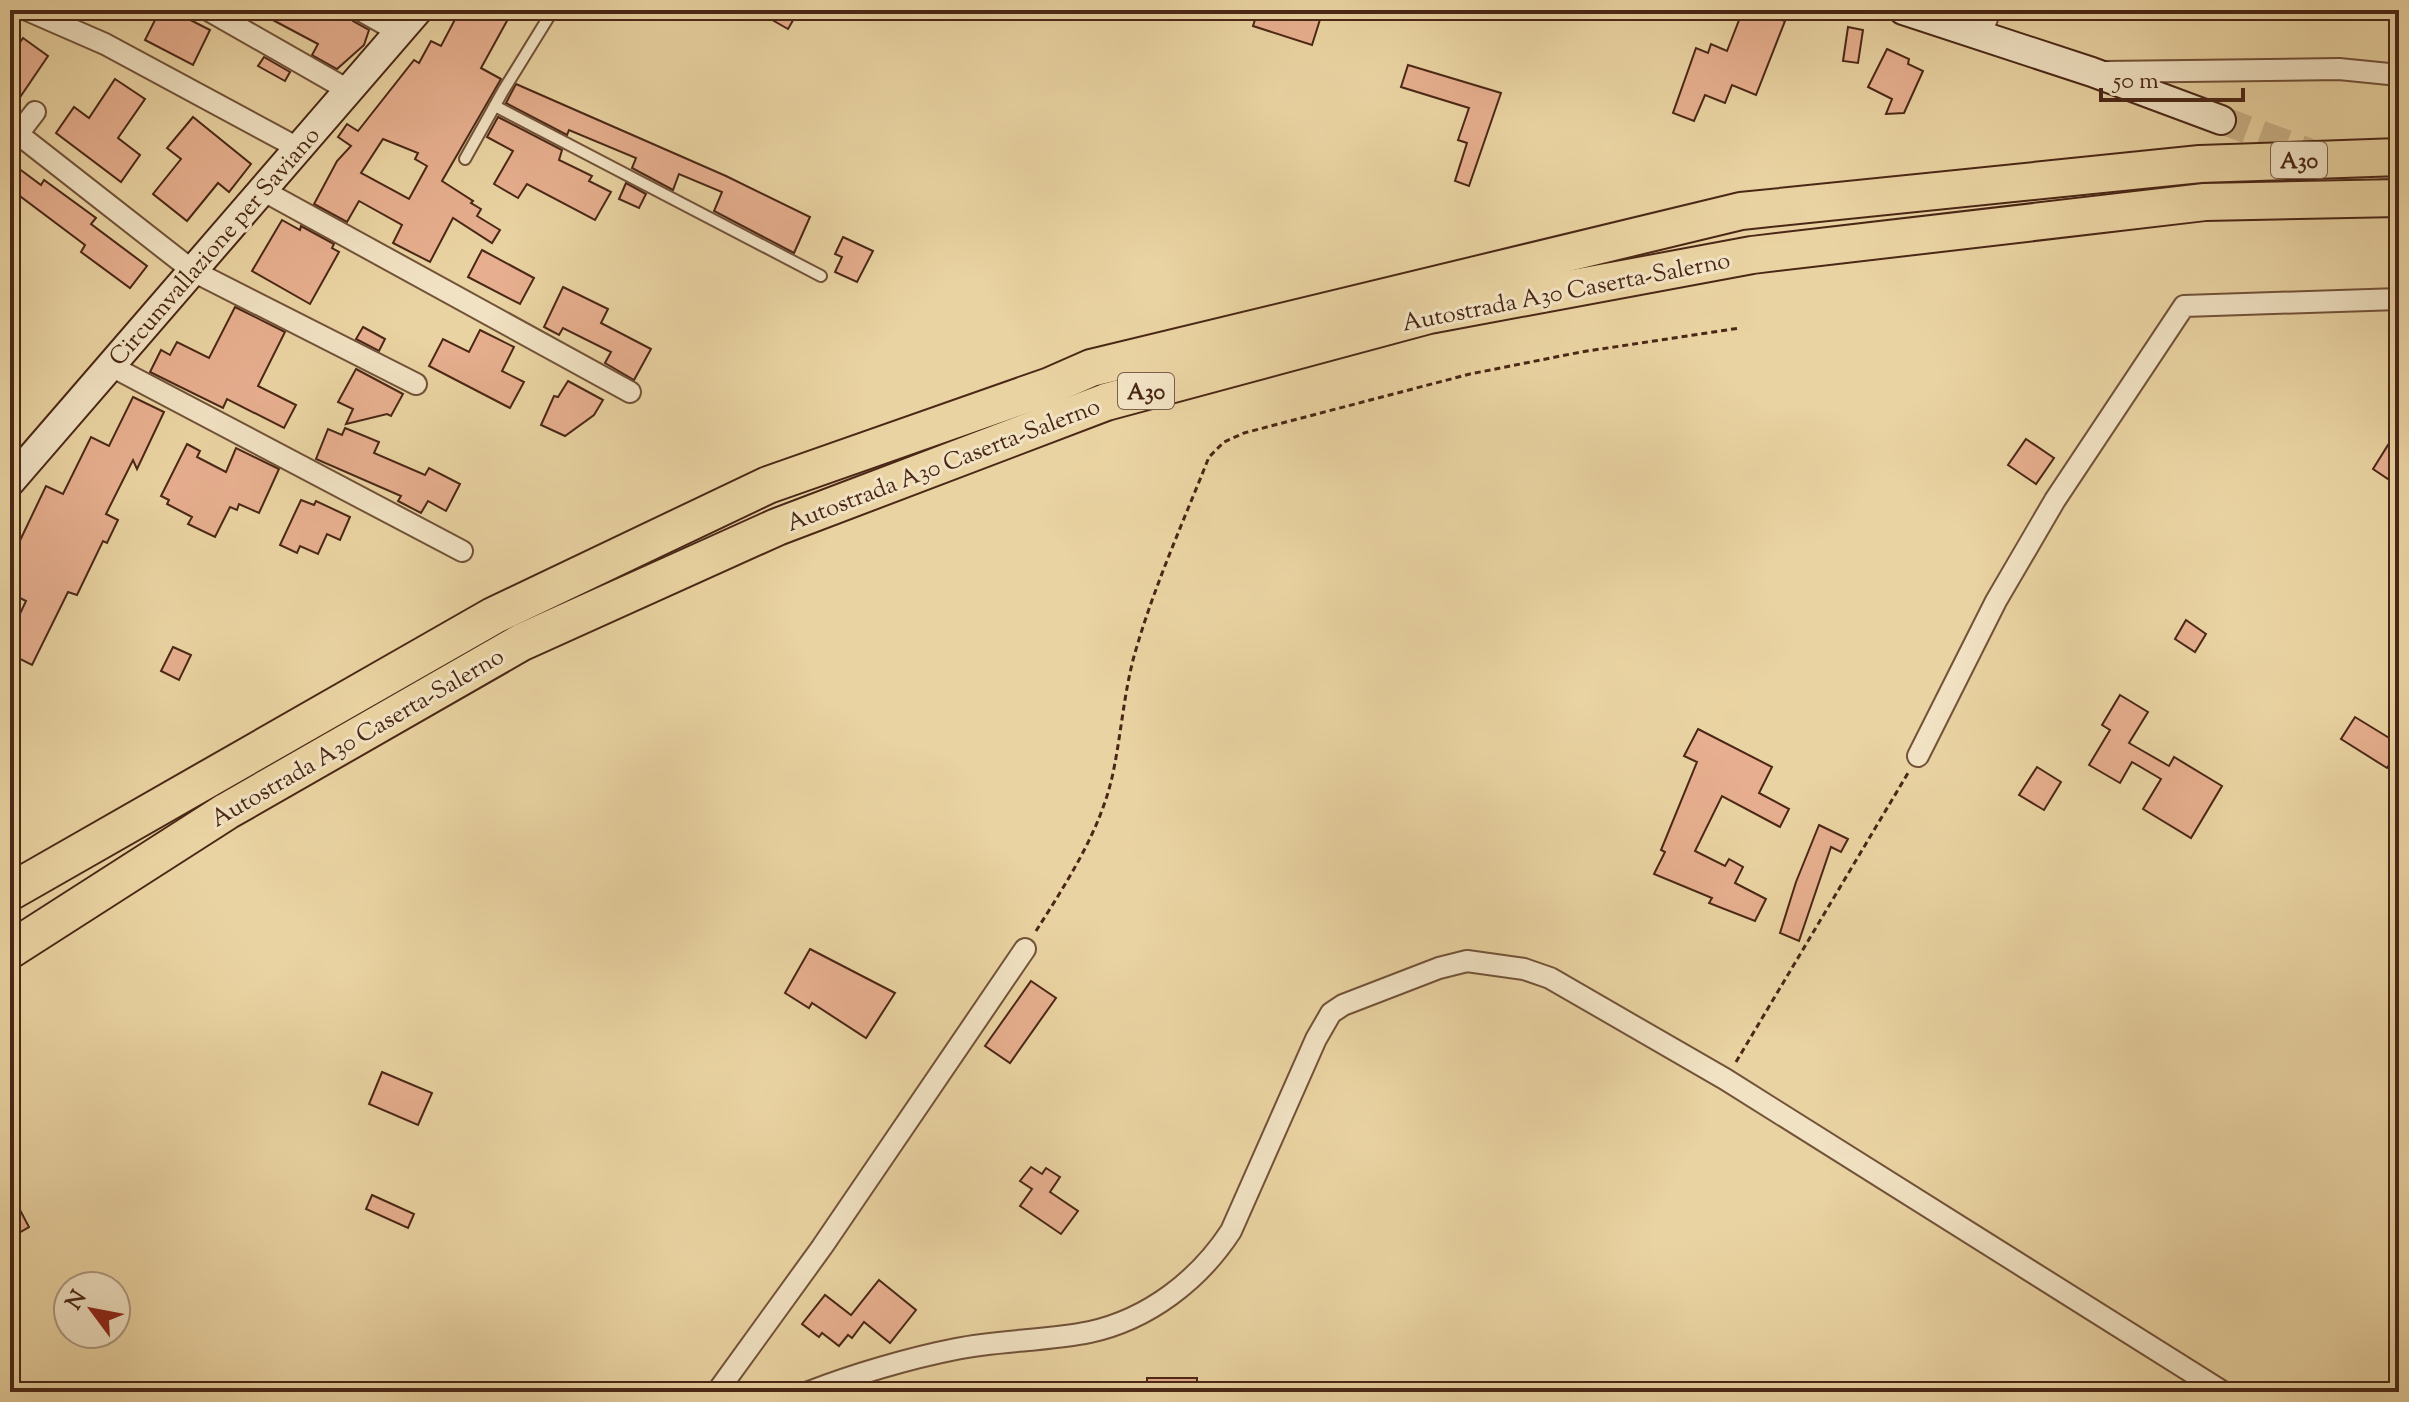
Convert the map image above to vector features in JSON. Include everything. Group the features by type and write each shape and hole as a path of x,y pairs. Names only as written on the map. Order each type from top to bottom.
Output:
{"highway":[{"name":"Autostrada A30 Caserta-Salerno","path":"10,892 493,616 768,485 1050,386 1091,368 1741,211 2200,164 2399,157"},
{"name":"Autostrada A30 Caserta-Salerno","path":"10,950 227,811 522,642 777,527 1106,402 1429,315 1752,255 2205,202 2399,198"}],"main road":[{"name":"Circumvallazione per Saviano","path":"10,482 418,10"},
{"path":"1903,10 1986,23 2092,72 2221,120"}],"street":[{"path":"27,10 105,44 298,148"},
{"path":"208,10 348,90"},
{"path":"360,10 399,32"},
{"path":"2092,72 2339,69 2399,75"},
{"path":"35,112 18,134 193,271 416,384"},
{"path":"262,190 630,392"},
{"path":"1918,756 1996,601 2055,500 2184,306 2399,299"},
{"path":"111,366 462,551"},
{"path":"717,1392 822,1247 1025,949"},
{"path":"809,1392 956,1349 1096,1330 1155,1305 1187,1283 1214,1258 1231,1231 1316,1039 1331,1013 1343,1005 1439,968 1467,961 1524,969 1550,978 1725,1079 2223,1392"}],"lane":[{"path":"465,159 553,10"},
{"path":"495,106 821,276"}],"path":[{"path":"1025,949 1062,890 1101,815 1113,774 1124,698 1136,647 1209,457 1224,442 1244,433 1470,374 1581,352 1740,328"},
{"path":"1725,1079 1918,756"}],"building":[{"path":"160,10 171,10 210,30 193,65 145,40"},
{"path":"254,10 347,10 353,21 369,30 364,45 337,69 312,55 318,44"},
{"path":"460,10 513,10 481,68 501,79 442,181 473,201 471,203 481,209 477,216 500,230 492,243 453,218 430,262 393,243 402,225 359,201 347,222 314,204 337,161 351,146 338,137 347,124 358,131 414,60 419,63 431,41 441,46","holes":["383,139 418,153 415,159 427,166 409,199 361,173"]},
{"path":"755,10 799,10 788,29"},
{"path":"1258,10 1323,10 1312,45 1253,26"},
{"path":"1743,10 1780,10 1776,18 1785,21 1756,95 1732,85 1725,103 1705,95 1694,121 1673,113 1696,48 1708,53 1711,44 1727,51"},
{"path":"1848,27 1863,30 1858,63 1843,61"},
{"path":"23,38 48,56 10,112 10,57"},
{"path":"1887,49 1909,59 1908,64 1923,71 1904,113 1886,114 1892,99 1868,87"},
{"path":"264,57 290,72 285,81 258,66"},
{"path":"1408,65 1501,93 1469,186 1455,181 1467,143 1458,140 1469,108 1401,87"},
{"path":"115,79 145,99 118,138 140,155 121,182 56,133 74,107 89,118"},
{"path":"516,84 726,176 810,217 794,253 714,211 722,192 679,174 673,190 632,168 636,158 569,130 567,135 506,103"},
{"path":"193,117 251,164 229,192 218,183 187,221 153,194 181,159 167,148"},
{"path":"498,117 562,150 559,160 592,176 589,181 611,192 595,220 527,184 518,198 494,184 513,151 487,137"},
{"path":"10,162 41,185 44,180 96,218 91,224 147,266 130,288 81,252 85,245 21,197 10,211"},
{"path":"626,183 646,194 639,208 619,199"},
{"path":"282,220 300,230 301,226 334,244 332,248 339,252 310,304 252,271"},
{"path":"843,237 873,251 857,282 835,272 842,257 835,254"},
{"path":"482,250 534,278 520,304 468,277"},
{"path":"563,287 608,309 601,323 651,349 634,380 605,363 611,352 563,328 559,335 544,327"},
{"path":"235,307 285,332 258,386 296,405 284,428 227,399 223,408 150,372 161,350 170,355 177,342 209,358"},
{"path":"363,327 385,339 379,351 356,339"},
{"path":"480,330 514,347 502,371 524,382 510,408 429,366 443,339 469,352"},
{"path":"356,369 403,394 391,416 387,414 346,424 353,409 338,402"},
{"path":"568,381 603,400 594,415 565,436 541,425 554,396 558,397"},
{"path":"133,397 164,412 137,469 133,460 106,514 118,520 107,543 103,541 77,595 68,592 32,665 10,654 10,635 26,601 10,593 10,548 15,551 46,486 63,494 91,437 109,446"},
{"path":"345,428 379,442 374,453 425,475 429,468 460,484 446,511 428,501 421,513 398,501 401,496 316,459 328,429 342,435"},
{"path":"2026,439 2054,458 2036,484 2008,465"},
{"path":"187,444 200,451 197,457 226,472 236,448 279,469 259,513 239,504 237,510 230,507 215,537 188,524 192,517 167,504 169,500 161,496"},
{"path":"2388,445 2399,452 2399,461 2388,479 2373,469"},
{"path":"301,500 314,505 316,501 350,517 340,540 327,534 318,554 300,546 297,553 280,545"},
{"path":"2186,620 2206,634 2195,652 2175,639"},
{"path":"173,647 191,655 179,680 161,671"},
{"path":"2120,695 2148,712 2129,743 2169,766 2174,757 2222,786 2191,838 2143,809 2161,779 2132,762 2120,783 2089,765 2110,730 2102,725"},
{"path":"2355,717 2399,744 2399,750 2387,768 2341,739"},
{"path":"1698,729 1772,767 1759,793 1789,809 1780,827 1722,796 1695,851 1725,866 1729,859 1743,867 1735,883 1766,899 1755,921 1709,903 1712,898 1654,874 1697,762 1684,756"},
{"path":"2037,767 2061,782 2044,810 2019,795"},
{"path":"1819,825 1848,839 1841,852 1831,847 1799,941 1780,933"},
{"path":"810,949 895,993 866,1038 812,1003 809,1008 785,993"},
{"path":"1031,981 1056,998 1010,1063 985,1046"},
{"path":"382,1072 432,1093 418,1125 369,1104"},
{"path":"1031,1167 1042,1174 1046,1168 1060,1177 1050,1192 1078,1211 1061,1234 1020,1206 1032,1189 1020,1181"},
{"path":"10,1191 29,1227 10,1238"},
{"path":"372,1195 414,1214 408,1228 366,1209"},
{"path":"879,1280 916,1310 890,1343 864,1322 852,1338 848,1335 839,1346 822,1333 819,1337 802,1324 825,1295 851,1315"},
{"path":"1147,1378 1197,1378 1197,1392 1147,1392"}],"tunnel":[{"path":"2221,120 2399,185"}]}
